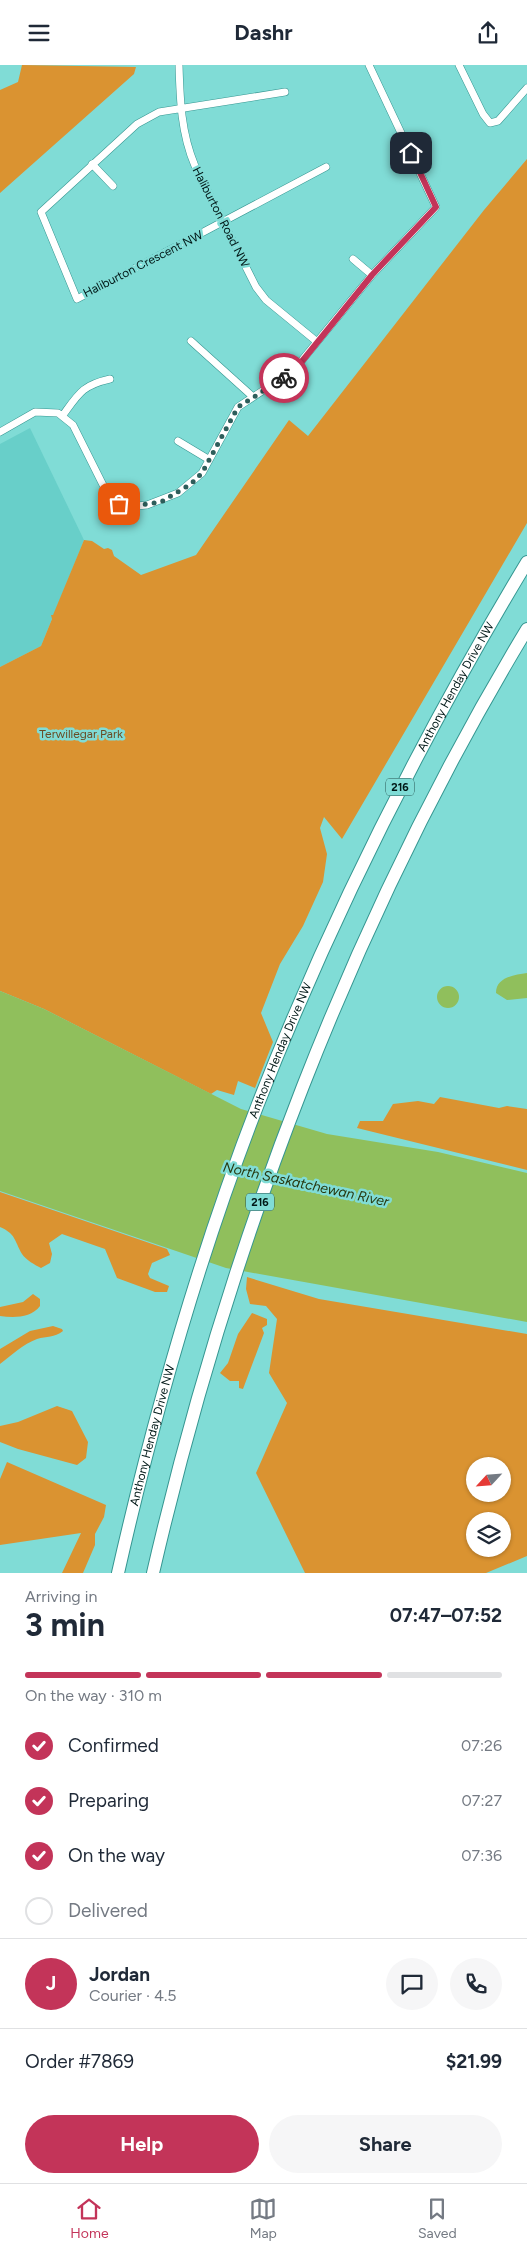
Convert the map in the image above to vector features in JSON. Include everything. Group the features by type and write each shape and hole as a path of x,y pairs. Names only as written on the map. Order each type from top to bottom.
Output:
{"highway":[{"name":"Anthony Henday Drive NW","path":"118,1573 151,1435 171,1364 223,1201 292,1021 334,923 406,776 484,633 527,562"},
{"name":"216","path":"153,1573 184,1446 204,1376 260,1200 326,1031 385,898 437,792 527,629"},
{"path":"112,1573 125,1540"}],"street":[{"name":"Haliburton Road NW","path":"179,65 181,109 187,146 223,223 261,294 316,341"},
{"path":"0,432 35,412 63,415 74,425 81,437 112,499 126,507 161,502 178,493 202,473 238,407 294,370 372,275 436,207 369,65"},
{"path":"459,65 483,114 490,123 498,121 527,88"},
{"name":"Haliburton Crescent NW","path":"223,223 77,299 41,212 137,124 159,112 285,92"},
{"path":"92,164 113,186"},
{"path":"223,223 326,167"},
{"path":"353,259 372,275"},
{"path":"191,341 252,396"},
{"path":"63,415 80,391 91,383 110,379"},
{"path":"178,441 208,459"}],"shaded area":[{"path":"30,428 84,540 41,646 0,667 0,444"}],"green space":[{"path":"22,65 136,67 134,74 0,193 0,90 18,82"},
{"name":"Terwillegar Park","path":"527,159 527,523 342,839 324,817 320,828 327,854 323,882 303,926 280,964 261,1013 273,1042 255,1088 238,1081 234,1095 217,1090 211,1094 44,1009 0,991 0,667 41,646 52,619 51,615 53,615 84,540 92,541 104,549 112,550 114,556 141,575 196,555 289,420 308,436 484,210"},
{"path":"440,1097 499,1108 507,1106 527,1109 527,1170 357,1128 360,1121 383,1121 393,1104 418,1101 434,1104"},
{"path":"0,1192 167,1249 170,1255 152,1263 148,1274 150,1278 169,1286 167,1292 155,1292 117,1278 105,1249 62,1234 49,1243 52,1254 50,1263 41,1268 33,1264 22,1254 12,1235 0,1227"},
{"path":"247,1277 319,1299 527,1334 527,1556 486,1573 305,1573 256,1473 287,1403 269,1373 277,1319 266,1306 250,1304 246,1289"},
{"path":"33,1294 40,1299 40,1306 32,1313 16,1317 0,1316 0,1307 23,1302"},
{"path":"252,1313 267,1319 267,1325 262,1328 264,1333 243,1389 239,1388 239,1381 230,1381 220,1373 228,1363 238,1334"},
{"path":"53,1326 63,1331 53,1336 32,1341 0,1364 0,1349 30,1331"},
{"path":"57,1406 72,1411 88,1442 86,1458 77,1465 18,1449 0,1442 0,1426 18,1422"},
{"path":"7,1462 106,1505 104,1517 95,1534 95,1545 83,1573 62,1573 81,1533 0,1545 0,1479"}],"water":[{"path":"527,973 527,998 507,1000 496,993 502,980"},
{"path":"448,986 458,993 459,997 452,1007 448,1008 438,1001 437,997 444,987"},
{"name":"North Saskatchewan River","path":"0,991 44,1009 241,1109 327,1134 438,1152 527,1173 527,1322 226,1268 0,1191"}],"way so far":[{"path":"119,504 126,507 161,502 191,484 202,473 238,407 249,398 284,378"}],"route":[{"path":"284,378 299,365 316,341 372,275 436,207 411,153"}]}
